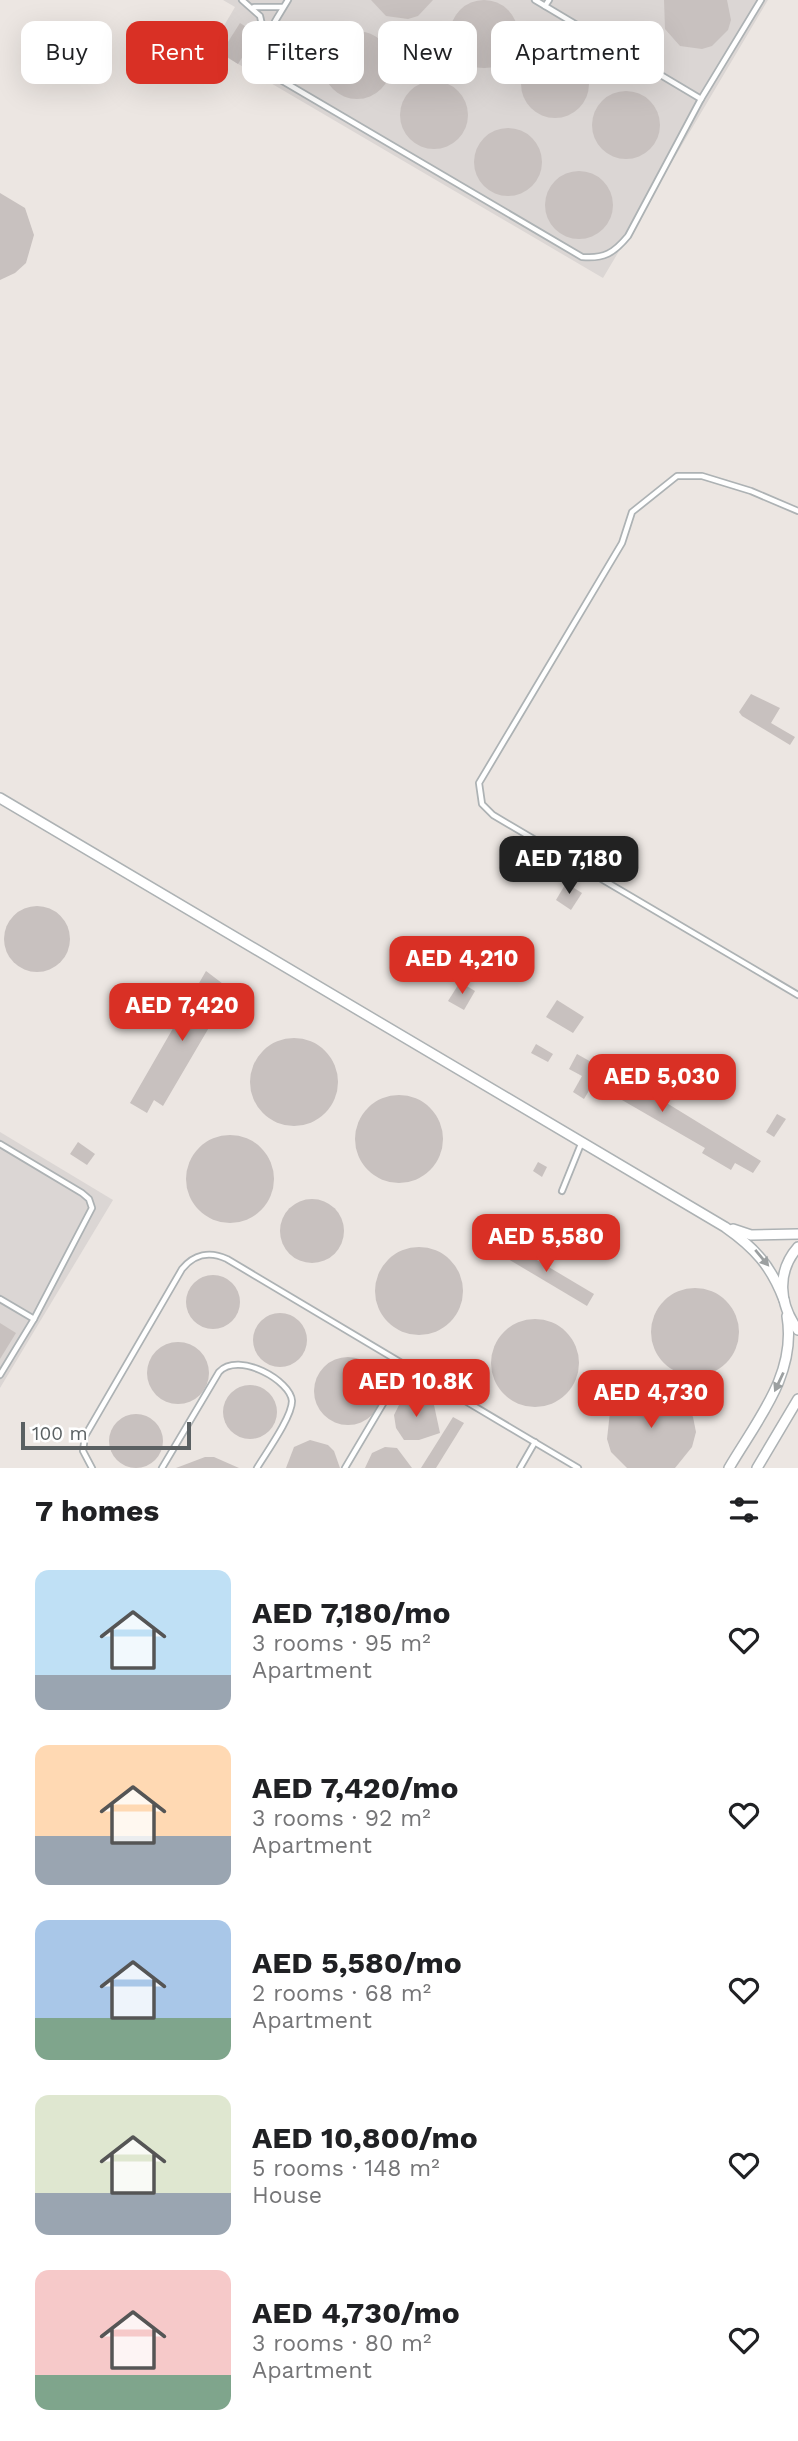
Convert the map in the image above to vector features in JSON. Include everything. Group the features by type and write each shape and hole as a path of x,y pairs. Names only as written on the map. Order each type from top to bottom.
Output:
{"street":[{"path":"0,798 725,1227 763,1258 775,1276 784,1300"},
{"path":"725,1227 751,1235 798,1234"},
{"path":"729,1468 782,1380 789,1356 787,1316 781,1290 788,1258 798,1247"},
{"path":"787,1316 798,1330"},
{"path":"757,1468 798,1399"}],"lane":[{"path":"242,0 253,6 285,6"},
{"path":"276,21 288,0"},
{"path":"535,0 701,99"},
{"path":"545,6 549,0"},
{"path":"288,84 582,257 600,258 616,250 628,236 701,99 761,0"},
{"path":"253,6 262,21"},
{"path":"798,511 751,491 702,476 677,476 632,512 622,542 480,783 482,804 493,815 798,995"},
{"path":"562,1191 581,1143"},
{"path":"0,1144 82,1193 92,1203 90,1216 0,1376"},
{"path":"92,1468 83,1451 85,1436 182,1269 202,1255 227,1259 578,1468"},
{"path":"0,1299 34,1319"},
{"path":"162,1468 219,1373 228,1365 239,1362 283,1385 291,1396 290,1411 257,1468"},
{"path":"345,1468 406,1365"},
{"path":"520,1468 535,1442"}],"shaded area":[{"path":"223,0 768,0 603,278 272,84 364,84 364,21 242,21 242,66 228,58 227,21 235,7"},
{"path":"0,1132 113,1200 0,1388"}],"building":[{"path":"371,0 433,0 418,16 408,19 386,16"},
{"path":"484,0 503,6 515,21 491,21 491,67 477,67 477,21 453,21 456,15 465,6"},
{"path":"664,0 727,0 731,20 728,30 712,46 702,49 680,46 665,29"},
{"path":"240,23 242,24 242,58 238,64 228,58 228,42"},
{"path":"364,32 376,37 378,84 385,84 376,93 364,98 350,98 338,93 329,84 364,84"},
{"path":"421,84 447,84 453,87 462,96 467,108 467,122 462,134 453,143 441,148 427,148 415,143 406,134 401,122 401,108 406,96"},
{"path":"521,84 589,84 586,97 579,108 568,115 555,118 542,115 531,108"},
{"path":"626,91 639,94 650,101 657,112 660,125 657,138 650,149 639,156 626,159 613,156 602,149 595,138 592,125 595,112 602,101 613,94"},
{"path":"508,128 521,131 532,138 539,149 542,162 539,175 532,186 521,193 508,196 495,193 484,186 477,175 474,162 477,149 484,138 495,131"},
{"path":"579,171 592,174 603,181 610,192 613,205 610,218 603,229 592,236 579,239 566,236 555,229 548,218 545,205 548,192 555,181 566,174"},
{"path":"0,193 25,208 34,235 26,263 15,273 0,280"},
{"path":"751,694 780,708 771,723 795,737 790,745 742,716 739,712"},
{"path":"566,883 582,893 571,910 556,900"},
{"path":"30,906 44,906 56,911 65,920 70,939 68,952 61,963 44,972 30,972 18,967 9,958 4,946 4,932 9,920 18,911"},
{"path":"206,971 231,990 163,1106 154,1100 147,1113 130,1103"},
{"path":"460,982 475,991 464,1010 448,1001"},
{"path":"557,1000 584,1017 573,1033 546,1017"},
{"path":"294,1038 311,1041 325,1051 335,1065 338,1082 335,1099 325,1113 311,1123 294,1126 277,1123 263,1113 253,1099 250,1082 253,1065 263,1051 277,1041"},
{"path":"536,1044 553,1054 548,1062 531,1053"},
{"path":"577,1054 624,1080 626,1078 761,1161 753,1173 735,1163 731,1170 702,1153 705,1148 596,1085 593,1084 584,1099 573,1092 582,1076 569,1069"},
{"path":"399,1095 424,1102 436,1114 443,1139 436,1164 424,1176 399,1183 374,1176 362,1164 355,1139 362,1114 374,1102"},
{"path":"777,1114 786,1119 774,1137 766,1132"},
{"path":"230,1135 255,1142 267,1154 274,1179 267,1204 255,1216 230,1223 205,1216 193,1204 186,1179 193,1154 205,1142"},
{"path":"78,1142 95,1154 87,1165 70,1154"},
{"path":"538,1162 547,1167 542,1177 533,1171"},
{"path":"312,1199 330,1205 338,1213 344,1231 338,1249 330,1257 312,1263 294,1257 286,1249 280,1231 286,1213 294,1205"},
{"path":"505,1241 594,1294 587,1306 498,1253"},
{"path":"419,1247 444,1254 456,1266 463,1291 456,1316 444,1328 419,1335 394,1328 382,1316 375,1291 382,1266 394,1254"},
{"path":"213,1275 232,1283 240,1302 232,1321 213,1329 194,1321 186,1302 194,1283"},
{"path":"695,1288 720,1295 732,1307 739,1332 732,1357 720,1369 695,1376 670,1369 658,1357 651,1332 658,1307 670,1295"},
{"path":"280,1313 299,1321 307,1340 299,1359 280,1367 261,1359 253,1340 261,1321"},
{"path":"535,1319 560,1326 572,1338 579,1363 572,1388 560,1400 535,1407 510,1400 498,1388 491,1363 498,1338 510,1326"},
{"path":"0,1323 16,1333 0,1359"},
{"path":"172,1342 184,1342 200,1351 207,1361 207,1385 200,1395 184,1404 172,1404 161,1399 152,1390 147,1379 147,1367 152,1356 161,1347"},
{"path":"348,1357 361,1360 372,1367 379,1378 382,1391 379,1404 372,1415 361,1422 348,1425 335,1422 324,1415 317,1404 314,1391 317,1378 324,1367 335,1360"},
{"path":"250,1385 269,1393 277,1412 269,1431 250,1439 231,1431 223,1412 231,1393"},
{"path":"645,1387 660,1388 674,1394 686,1404 693,1417 696,1432 692,1447 675,1468 627,1468 611,1452 607,1439 610,1412 630,1392"},
{"path":"421,1397 434,1405 440,1433 419,1440 404,1440 396,1428 394,1415 400,1403"},
{"path":"136,1414 155,1422 163,1441 155,1460 136,1468 117,1460 109,1441 117,1422"},
{"path":"453,1417 464,1423 436,1468 421,1468"},
{"path":"310,1440 328,1445 334,1451 340,1468 286,1468 294,1447"},
{"path":"385,1447 397,1448 412,1468 365,1468 372,1453"},
{"path":"205,1457 214,1457 239,1468 176,1468"}]}
